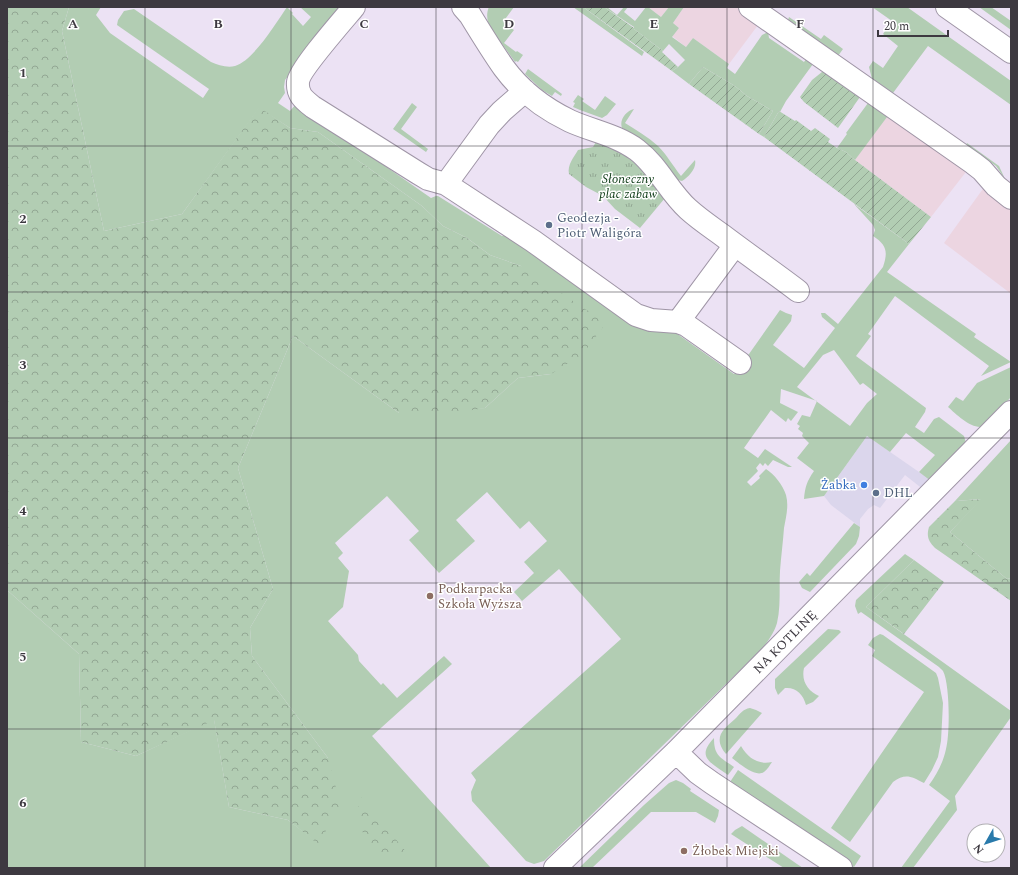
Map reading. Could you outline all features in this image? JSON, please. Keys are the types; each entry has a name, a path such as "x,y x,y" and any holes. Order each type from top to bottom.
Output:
{"street":[{"path":"354,7 321,47 299,77 298,84 299,94 301,97 313,107 418,173 428,179 446,184 533,241 636,315 651,320 678,322 690,327 740,363"},
{"path":"463,7 470,15 504,68 525,91 563,117 621,140 636,149 652,163 669,188 687,208 798,291"},
{"path":"750,7 973,162 996,186 1011,198"},
{"path":"947,7 1011,52"},
{"path":"446,184 489,125 525,91"},
{"path":"678,322 735,245"},
{"name":"NA KOTLINĘ","path":"555,868 676,752 1011,412"},
{"path":"676,752 698,773 712,783 841,868"}],"shaded area":[{"path":"648,7 669,7 661,17"},
{"path":"684,7 741,7 761,21 729,64 693,38 686,47 672,36 679,28 673,23"},
{"path":"887,110 969,168 931,217 855,160"},
{"path":"985,186 1011,205 1010,293 944,243"},
{"path":"867,436 934,481 924,490 905,475 880,508 874,505 868,509 860,519 860,527 831,505 824,496"}],"green space":[{"path":"7,7 69,7 62,31 104,231 182,214 259,107 290,128 318,132 422,206 443,226 467,238 490,255 521,266 606,323 583,354 551,374 518,378 485,408 434,416 399,413 293,336 238,468 273,589 250,628 252,656 328,758 341,806 318,844 288,820 229,807 214,720 136,756 81,742 79,654 7,590"},
{"path":"69,7 101,7 96,15 110,33 203,98 209,89 117,25 118,20 124,11 134,9 211,62 229,67 235,66 242,62 257,49 287,7 303,26 311,17 300,7 342,7 285,80 285,93 278,103 290,111 296,104 431,198 438,196 502,236 505,235 676,333 734,374 780,310 792,315 791,321 773,345 804,368 835,328 822,317 821,313 825,313 838,324 883,267 886,257 884,246 873,236 875,230 873,225 854,204 909,244 887,272 976,334 974,337 1011,362 981,376 989,366 895,296 868,334 871,336 856,356 926,408 915,427 924,433 934,419 939,417 964,436 966,443 931,481 919,472 935,455 906,433 890,452 867,436 824,496 804,499 807,484 814,471 797,458 809,443 802,436 803,433 798,429 800,426 797,424 802,415 810,417 817,402 850,426 867,403 877,394 863,383 860,385 834,350 823,355 797,387 815,400 781,389 780,403 798,412 791,421 788,418 786,422 771,410 744,448 758,458 765,449 792,467 788,467 773,460 768,466 765,463 763,466 760,463 756,468 758,471 747,482 751,486 760,478 759,476 766,469 775,477 785,491 787,499 787,512 780,571 779,610 777,623 769,640 762,649 544,861 534,864 526,861 472,801 471,792 476,780 471,773 621,639 559,569 522,601 514,592 534,573 524,562 547,541 529,521 520,529 487,492 456,520 475,541 439,573 409,540 419,531 387,496 335,543 343,553 338,558 349,571 343,607 328,621 358,655 359,661 381,685 383,683 397,698 444,656 452,664 372,736 491,868 7,868 7,590 79,654 81,742 136,756 214,719 229,807 288,820 318,843 328,758 252,656 250,628 273,589 238,468 293,336 399,413 485,408 518,378 551,374 521,266 490,255 467,238 443,226 422,206 318,132 290,128 259,108 182,214 104,231 62,31"},
{"path":"489,7 514,7 503,22 514,30 504,43 516,52 517,51 523,55 518,62 515,62 502,44 499,46 494,37 487,17"},
{"path":"573,7 583,7 644,52 642,56"},
{"path":"583,7 604,7 663,51 662,52 678,67 672,71"},
{"path":"604,7 607,7 617,15 624,7 628,7 624,12 635,21 646,7 661,17 669,7 684,7 673,23 679,28 672,37 686,47 693,38 729,64 727,68 735,74 762,35 768,32 769,38 804,62 809,55 813,64 786,101 780,112 779,111 764,137 759,134 773,111 703,67 689,84 672,71 685,60 669,44 663,51 634,29 634,27"},
{"path":"872,7 907,7 1011,81 1011,105 928,46 893,93 872,79 869,67 873,61 883,68 898,46 883,34 892,21"},
{"path":"979,7 991,7 1011,21 1011,30"},
{"path":"789,17 821,39 824,35 843,49 838,56 789,21"},
{"path":"703,67 773,111 759,134 689,84"},
{"path":"528,69 562,94 561,96 555,92 552,96 542,90 525,74"},
{"path":"831,70 860,97 838,128 804,102 800,97 812,80 822,72"},
{"path":"578,95 584,99 582,101 595,110 605,96 616,104 607,115 602,118 573,107 575,103 573,102"},
{"path":"875,101 887,110 887,117 855,160 846,152 837,148 868,103"},
{"path":"412,103 417,107 401,129 428,149 426,152 393,129"},
{"path":"634,109 625,123 658,146 681,176 695,160 694,169 685,179 682,181 678,180 652,148 622,128 622,119 628,112"},
{"path":"779,111 795,121 796,120 811,131 815,128 830,139 828,142 846,152 931,217 909,244 764,137"},
{"name":"Słoneczny plac zabaw","path":"597,140 633,157 665,198 640,228 615,209 603,196 586,187 569,174 570,164 578,150 593,147"},
{"path":"967,143 999,166 1005,179 996,166 966,145"},
{"path":"1011,367 1011,397 985,426 980,427 970,424 960,418 948,407 956,397 963,401 977,383"},
{"path":"1011,440 1011,578 1007,579 950,532 981,499 955,501"},
{"path":"982,499 950,532 1007,579 1011,578 1011,601 935,548 929,539 929,527 955,501"},
{"path":"854,523 860,527 856,544 810,592 802,588 799,582 807,573 810,576"},
{"path":"905,554 914,560 866,607 1011,711 1011,717 955,796 957,810 913,868 901,868 950,801 929,785 941,764 945,754 947,742 949,709 945,677 943,671 939,667 861,612 858,614 855,606 856,600"},
{"path":"914,560 944,582 904,634 866,607"},
{"path":"828,629 839,630 841,632 804,668 803,673 806,685 819,696 813,702 806,705 801,695 796,690 785,688 778,695 775,688 775,679"},
{"path":"880,634 936,673 943,703 941,741 938,757 924,783 908,776 901,777 893,782 850,842 831,828 924,692 872,656 875,650 868,645 873,638"},
{"path":"750,708 762,713 726,754 720,743 723,731 745,709"},
{"path":"714,738 715,749 719,756 734,767 728,775 708,760 706,755 708,745"},
{"path":"741,746 754,760 767,763 772,762 764,772 752,772 732,758"},
{"path":"738,770 861,856 854,867 730,782"},
{"path":"676,780 683,783 691,789 690,791 719,810 715,823 696,812 651,812 592,868 579,868 644,805 669,783"},
{"path":"361,797 407,853 382,853 372,847 360,828 357,810"},
{"path":"742,826 803,868 784,868 731,834"}],"place":[{"name":"Geodezja - Piotr Waligóra","path":"549,225"},
{"name":"Żabka","path":"864,485"},
{"name":"DHL","path":"876,493"},
{"name":"Podkarpacka Szkoła Wyższa","path":"430,596"},
{"name":"Żłobek Miejski","path":"684,851"}]}
